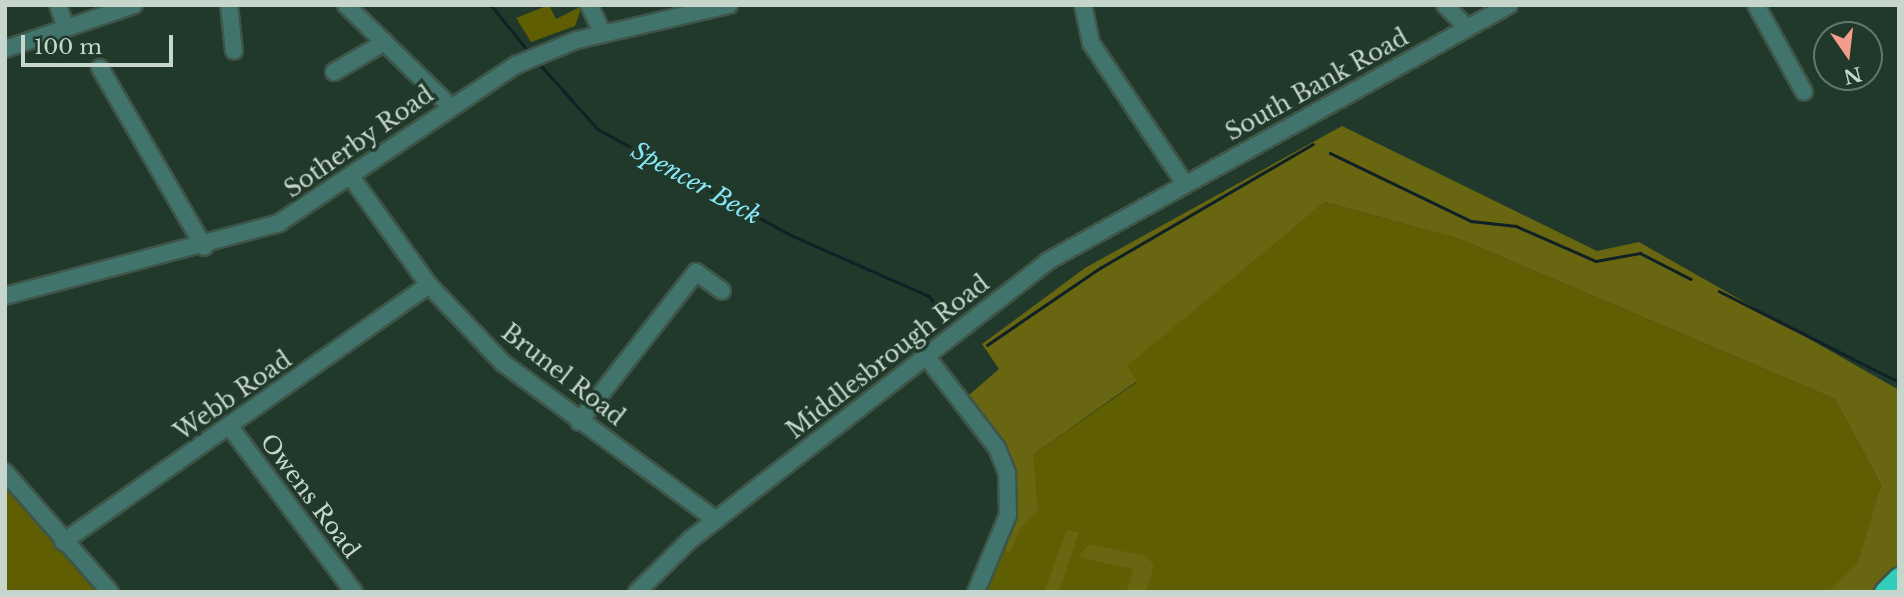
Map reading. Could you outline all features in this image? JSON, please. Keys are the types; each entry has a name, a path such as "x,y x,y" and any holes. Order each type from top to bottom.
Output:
{"highway":[{"path":"1885,592 1899,578"}],"street":[{"path":"58,5 66,28"},
{"path":"5,49 134,5"},
{"path":"229,5 234,51"},
{"path":"346,5 450,106"},
{"path":"589,5 603,34"},
{"name":"Sotherby Road","path":"5,296 204,247 279,223 351,177 450,106 525,61 544,52 603,34 729,5"},
{"path":"1083,5 1091,44 1185,184"},
{"path":"1445,5 1466,28"},
{"name":"South Bank Road","path":"1185,184 1509,5"},
{"path":"1756,5 1804,92"},
{"path":"334,72 384,42"},
{"path":"100,68 204,247"},
{"name":"Brunel Road","path":"351,177 429,285 503,363 579,422 716,520"},
{"name":"Middlesbrough Road","path":"639,591 716,520 1048,261 1185,184"},
{"path":"579,422 696,272 722,291"},
{"name":"Webb Road","path":"62,542 429,285"},
{"path":"926,356 997,448 1007,473 1008,515 975,592"},
{"name":"Owens Road","path":"230,426 354,592"},
{"path":"5,472 62,542 110,592"}],"shaded area":[{"path":"549,5 556,19 582,6 575,26 531,42 516,18"},
{"path":"1342,126 1597,251 1639,242 1899,390 1899,567 1873,592 1827,592 1857,564 1881,485 1835,399 1462,240 1325,202 1127,366 1137,381 1033,455 1038,511 1021,527 1010,553 1002,547 1012,526 1011,457 969,395 999,369 982,344 1085,268"},
{"path":"1325,202 1462,240 1835,399 1881,485 1857,565 1827,592 978,592 1033,455 1137,382 1126,366"},
{"path":"5,487 97,592 5,592"},
{"path":"1067,530 1079,532 1059,592 1044,592"},
{"path":"1089,544 1146,556 1154,565 1146,592 1127,592 1133,569 1078,557"}],"waterway":[{"name":"Spencer Beck","path":"491,5 529,52"},
{"name":"Spencer Beck","path":"538,62 598,129 793,236 929,296 939,310"},
{"name":"Spencer Beck","path":"987,345 1100,268 1313,144"},
{"path":"1330,153 1471,221 1516,226 1596,261 1640,253 1691,279"},
{"path":"1719,291 1899,382"}]}
